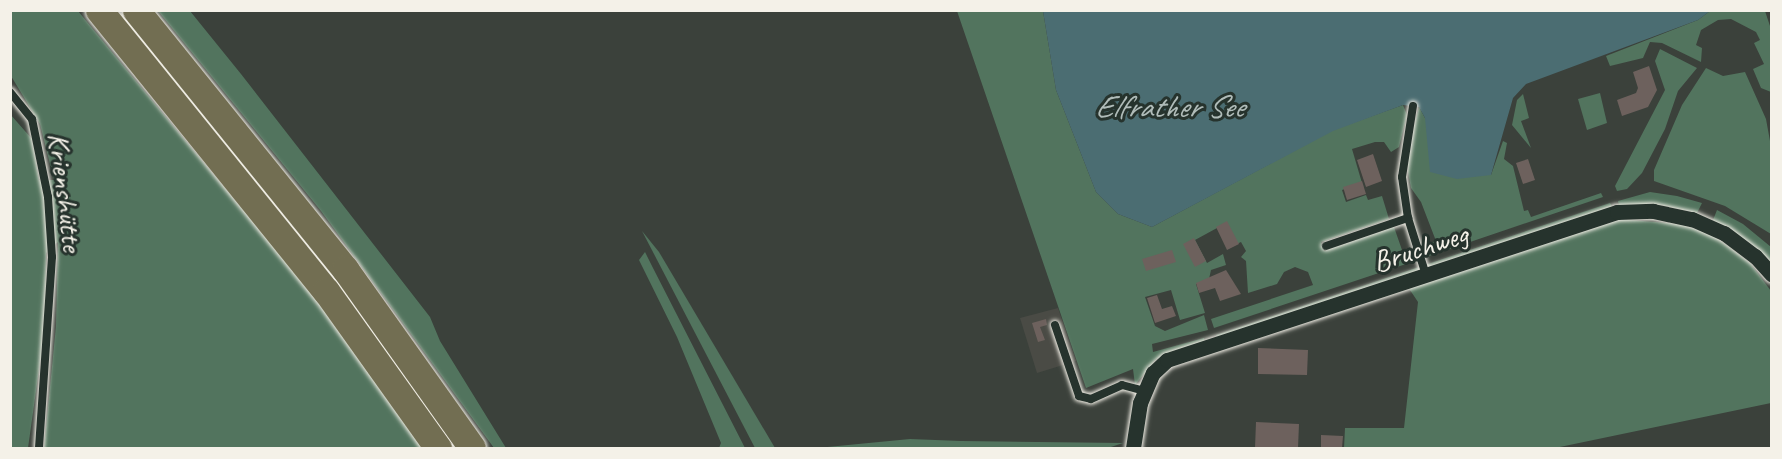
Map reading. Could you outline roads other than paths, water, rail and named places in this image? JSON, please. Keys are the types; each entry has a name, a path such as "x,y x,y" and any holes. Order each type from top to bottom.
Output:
{"highway":[{"path":"99,10 326,291 438,448"},
{"path":"136,10 345,269 472,448"}],"street":[{"name":"Bruchweg","path":"1132,448 1145,391 1152,373 1167,360 1612,213 1653,211 1692,219 1724,233 1755,256 1772,275"}],"lane":[{"name":"Krienshütte","path":"10,92 32,119 50,227 50,318 39,448"},
{"path":"1413,106 1402,177 1408,218 1426,275"},
{"path":"1326,246 1408,218"},
{"path":"1055,325 1079,396 1091,399 1122,385 1145,391"}],"water":[{"name":"Elfrather See","path":"1043,11 1710,11 1698,20 1526,84 1513,98 1491,175 1457,179 1430,172 1425,118 1419,107 1403,105 1333,131 1152,227 1118,214 1096,192 1056,90"}]}
